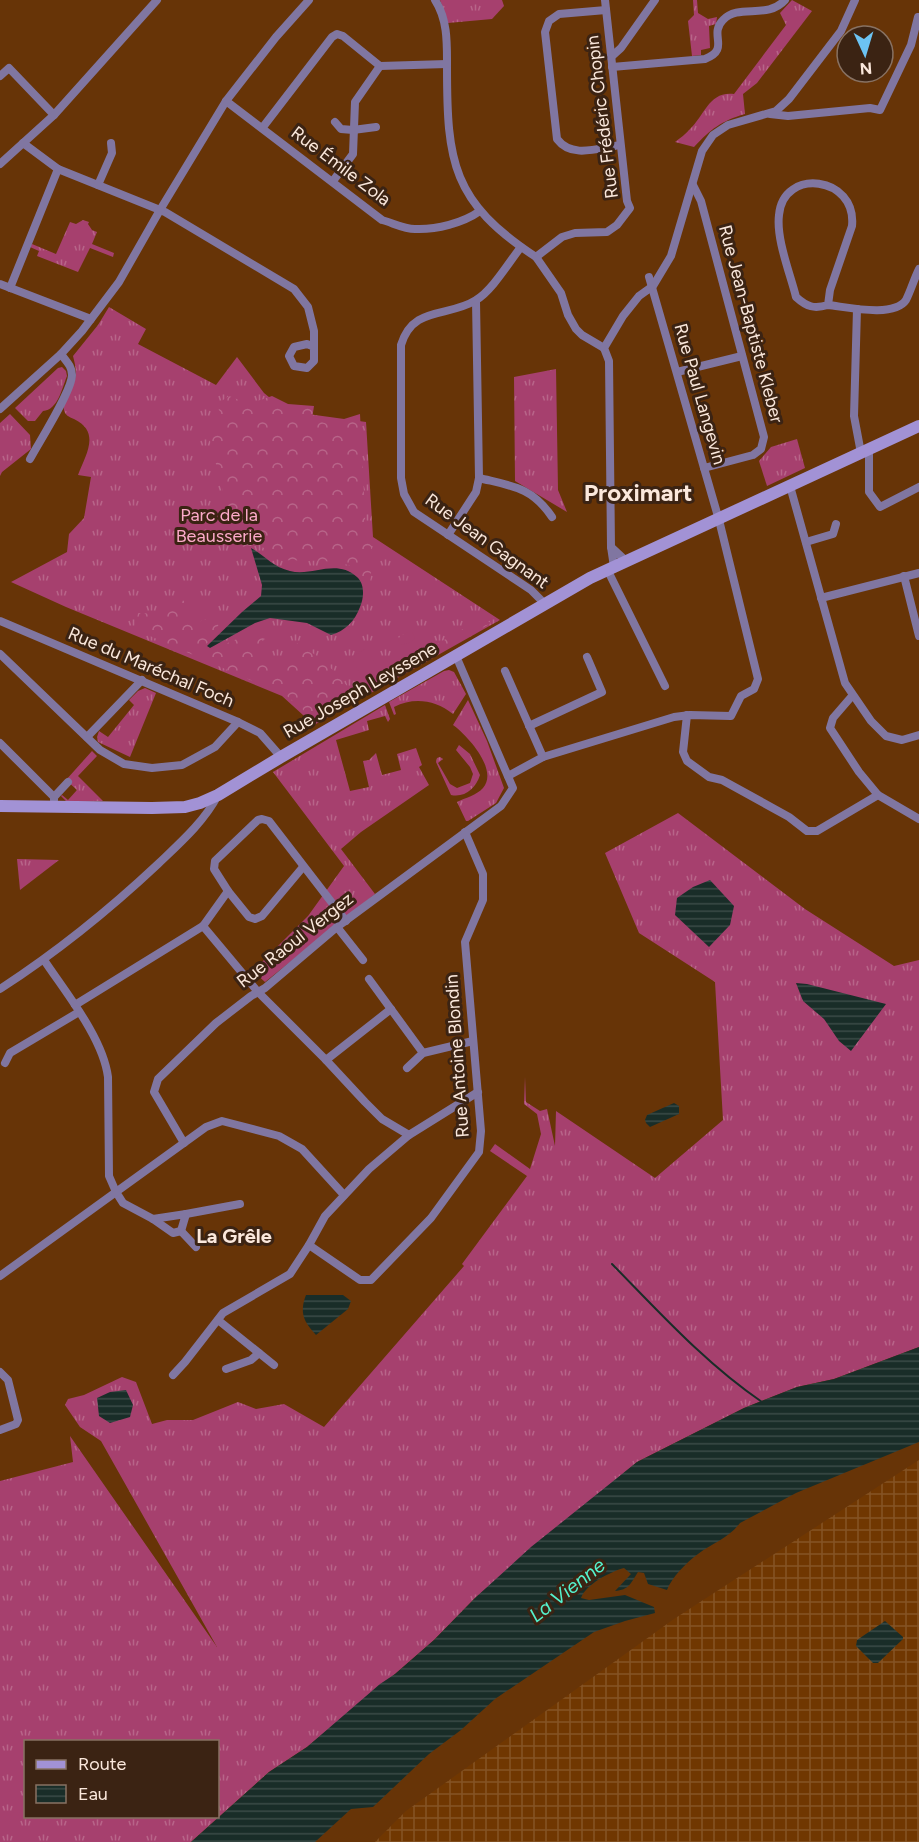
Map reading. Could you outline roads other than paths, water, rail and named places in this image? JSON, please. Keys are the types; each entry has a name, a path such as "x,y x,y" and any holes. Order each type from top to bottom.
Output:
{"street":[{"path":"0,164 54,115 157,0"},
{"path":"0,409 61,354 91,320 119,282 226,101 276,37 309,0"},
{"path":"435,0 441,10 447,41 447,122 451,153 462,186 496,228 536,257 561,293 568,315 576,329 604,348 609,361 611,568 665,686"},
{"name":"Rue Frédéric Chopin","path":"536,257 562,237 575,233 607,232 617,225 630,208 627,201 620,145 605,0"},
{"path":"611,57 621,48 655,0"},
{"path":"612,67 705,59 714,55 719,48 717,30 722,20 733,13 768,11 785,0"},
{"path":"604,348 623,316 671,256 702,151 713,135 728,125 770,114 789,99 841,31 855,0"},
{"path":"606,10 559,14 549,21 545,32 557,139 564,148 573,151 620,145"},
{"path":"770,114 788,116 870,108 880,110 911,45 918,17"},
{"path":"263,127 332,37 337,34 343,36 380,66 447,64"},
{"path":"333,181 353,154 355,102 380,66"},
{"path":"0,76 9,68 54,115"},
{"name":"Rue Émile Zola","path":"226,101 382,220 413,229 446,225 469,218 480,211"},
{"path":"335,122 341,129 376,128"},
{"path":"23,143 58,169 160,210 294,289 308,307 314,331 312,346"},
{"path":"98,185 112,153 111,143"},
{"path":"10,288 58,169"},
{"path":"828,305 830,290 852,226 853,216 842,194 832,187 816,182 805,184 791,190 783,200 779,211 778,226 796,297 805,305 816,308 828,305 891,310 905,301 918,272"},
{"name":"Rue Jean-Baptiste Kleber","path":"693,185 701,201 764,438 761,449 753,455 704,468"},
{"name":"Rue Jean Gagnant","path":"521,247 486,292 476,301 416,321 405,333 401,345 401,478 404,494 414,512 531,590 545,604"},
{"name":"Rue Paul Langevin","path":"651,281 718,520 758,679 754,689 741,696 731,716 687,715"},
{"path":"0,284 91,320"},
{"path":"448,535 476,492 479,478 476,301"},
{"path":"857,309 854,416 865,451 868,492 880,507 919,487"},
{"path":"30,459 55,416 71,380 70,365 61,354"},
{"path":"677,372 742,356"},
{"name":"Rue Joseph Leyssene","path":"0,806 54,802 152,808 185,807 200,803 218,795 545,604 611,568 919,426"},
{"path":"479,478 520,488 543,503 552,517"},
{"path":"790,486 845,683 871,721 886,736 902,740 919,735"},
{"path":"806,542 833,534 836,524"},
{"path":"611,547 626,561"},
{"path":"821,598 919,573"},
{"path":"904,576 919,636"},
{"name":"Rue du Maréchal Foch","path":"0,621 238,722 260,733 281,757"},
{"path":"0,654 100,750 124,764 153,768 182,765 215,747 238,722"},
{"path":"456,656 508,776 543,757 687,715 683,752 687,760 709,777 722,780 789,817 807,831 817,831 878,795"},
{"path":"529,726 602,692 587,657"},
{"path":"505,671 543,757"},
{"path":"87,737 142,680"},
{"path":"852,696 833,718 831,728 859,772 878,795 919,819"},
{"path":"1,745 54,802 68,782"},
{"name":"Rue Raoul Vergez","path":"184,1143 154,1092 158,1079 216,1023 251,996 266,988 337,927 501,806 513,788 508,776"},
{"path":"0,988 44,960 125,896 211,810 218,795"},
{"path":"200,803 201,820"},
{"path":"303,867 262,915 255,919 249,917 213,869 215,861 258,820 269,821 346,921"},
{"name":"Rue Antoine Blondin","path":"309,1245 360,1280 371,1280 431,1218 479,1152 481,1131 465,942 483,900 483,874 465,832"},
{"path":"5,1063 10,1053 203,926 228,891"},
{"path":"203,926 258,992 382,1119 409,1135"},
{"path":"337,927 363,960"},
{"path":"44,960 77,1008 106,1062 109,1176 116,1192 123,1203 173,1233 181,1232"},
{"path":"369,979 423,1053"},
{"path":"326,1060 391,1009"},
{"path":"407,1068 423,1053 473,1041"},
{"path":"173,1374 223,1313 290,1274 325,1216 369,1169 409,1135 478,1092"},
{"path":"0,1276 206,1126 222,1121 279,1136 302,1149 344,1195"},
{"path":"153,1219 240,1204"},
{"path":"181,1232 186,1214"},
{"path":"181,1232 196,1247"},
{"path":"218,1320 274,1365"},
{"path":"226,1369 251,1360 259,1353"},
{"path":"0,1372 8,1380 18,1420 16,1424 0,1430"}],"water":[{"path":"251,548 274,564 290,571 307,572 332,568 341,569 357,577 363,591 360,607 355,617 345,628 331,635 307,623 270,618 255,623 210,648 207,646 261,596 262,585"},
{"path":"710,880 734,906 730,925 709,947 675,915 677,898 693,887"},
{"path":"796,983 886,1004 851,1051 839,1041 824,1019 803,1001"},
{"path":"674,1103 679,1106 679,1114 650,1127 646,1123 647,1115"},
{"path":"306,1295 343,1295 351,1301 348,1309 316,1335 304,1317 303,1307"},
{"name":"La Vienne","path":"919,1347 919,1442 796,1493 740,1523 730,1533 689,1562 676,1575 667,1590 648,1584 644,1573 638,1572 627,1587 615,1591 631,1574 624,1568 599,1579 581,1598 589,1600 625,1595 654,1607 655,1613 594,1632 495,1699 461,1730 429,1754 373,1807 351,1809 315,1842 191,1842 269,1772 307,1747 380,1684 395,1674 531,1547 637,1462 744,1408 797,1387 834,1379"},
{"path":"126,1390 133,1405 130,1417 110,1423 99,1416 97,1398 110,1392"},
{"path":"885,1621 903,1639 878,1663 873,1663 856,1646 857,1640"}],"waterway":[{"path":"612,1264 702,1354 762,1402"}],"district":[{"name":"Proximart","path":"638,492"},
{"name":"La Grêle","path":"234,1236"}],"park label":[{"name":"Parc de la Beausserie","path":"219,525"}]}
